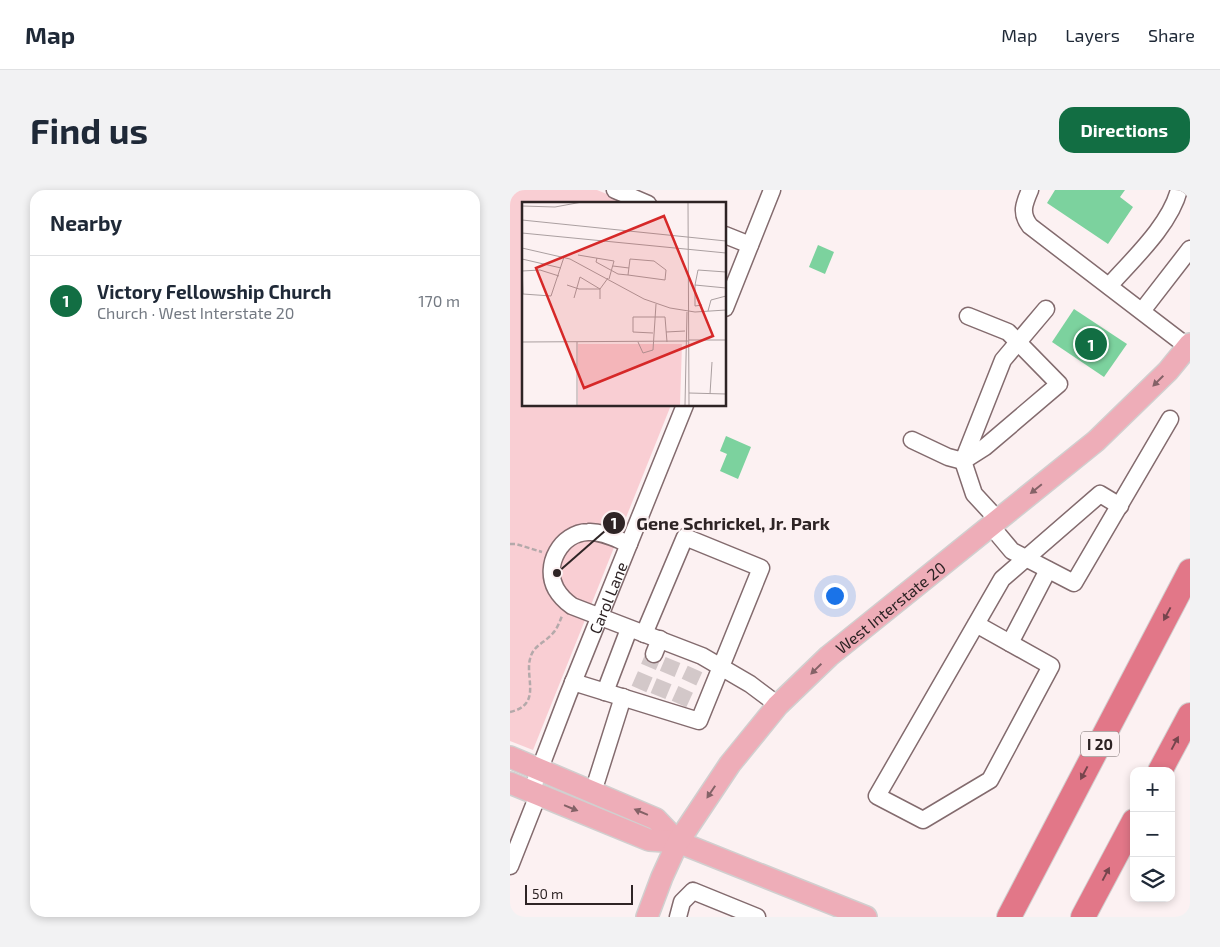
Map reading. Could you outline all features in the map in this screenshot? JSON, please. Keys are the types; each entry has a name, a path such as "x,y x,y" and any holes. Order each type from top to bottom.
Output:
{"highway":[{"name":"I 20","path":"1009,917 1190,571"},
{"path":"1162,767 1190,715"},
{"path":"1083,917 1130,829"}],"main road":[{"name":"West Interstate 20","path":"647,917 678,842 730,764 778,705 829,656 1126,414 1168,372 1189,345"},
{"path":"510,757 656,819 678,842"},
{"path":"510,783 649,840 678,842 866,917"}],"street":[{"path":"615,190 643,202"},
{"path":"726,305 772,190"},
{"path":"1030,190 1023,208 1025,219 1030,226 1189,345"},
{"path":"1109,286 1139,253 1175,207 1179,190"},
{"path":"726,235 750,245"},
{"path":"1142,311 1190,249"},
{"path":"1046,309 1003,360 963,460 974,494 1012,551 1074,583 1170,419"},
{"path":"912,440 948,457 963,460 985,447 1059,384 1017,344 1008,332 968,316"},
{"name":"Carol Lane","path":"510,866 535,793 540,769 573,682 686,406"},
{"path":"976,624 1050,666 990,780 924,820 877,796 976,624 1002,579 1100,494 1120,506"},
{"path":"629,544 600,533 587,532 575,535 565,542 555,556 552,576 555,588 568,603 636,631 657,647 698,662 722,667 750,684 778,705"},
{"path":"573,682 605,692 655,701 677,708 699,721 761,568 685,537 605,692"},
{"path":"1010,643 1048,570"},
{"path":"592,792 632,696"},
{"path":"678,917 682,902 693,891 757,917"}],"path":[{"path":"510,544 516,544 555,556"},
{"path":"510,712 520,708 530,695 532,686 529,661 533,650 553,634 568,603"}],"shaded area":[{"path":"510,190 597,190 626,202 522,202 522,406 671,406 533,750 510,741"}],"building":[{"path":"1055,190 1125,190 1120,197 1133,207 1108,244 1047,203"},
{"path":"818,245 834,252 825,274 809,267"},
{"path":"1074,309 1127,344 1104,377 1052,342"},
{"path":"726,436 751,447 738,479 720,471 727,454 720,451"}],"tunnel":[{"path":"639,689 654,654"},
{"path":"658,696 673,660"},
{"path":"679,704 695,669"}],"place":[{"name":"Victory Fellowship Church","path":"1091,344"},
{"name":"Gene Schrickel, Jr. Park","path":"557,573"}]}
